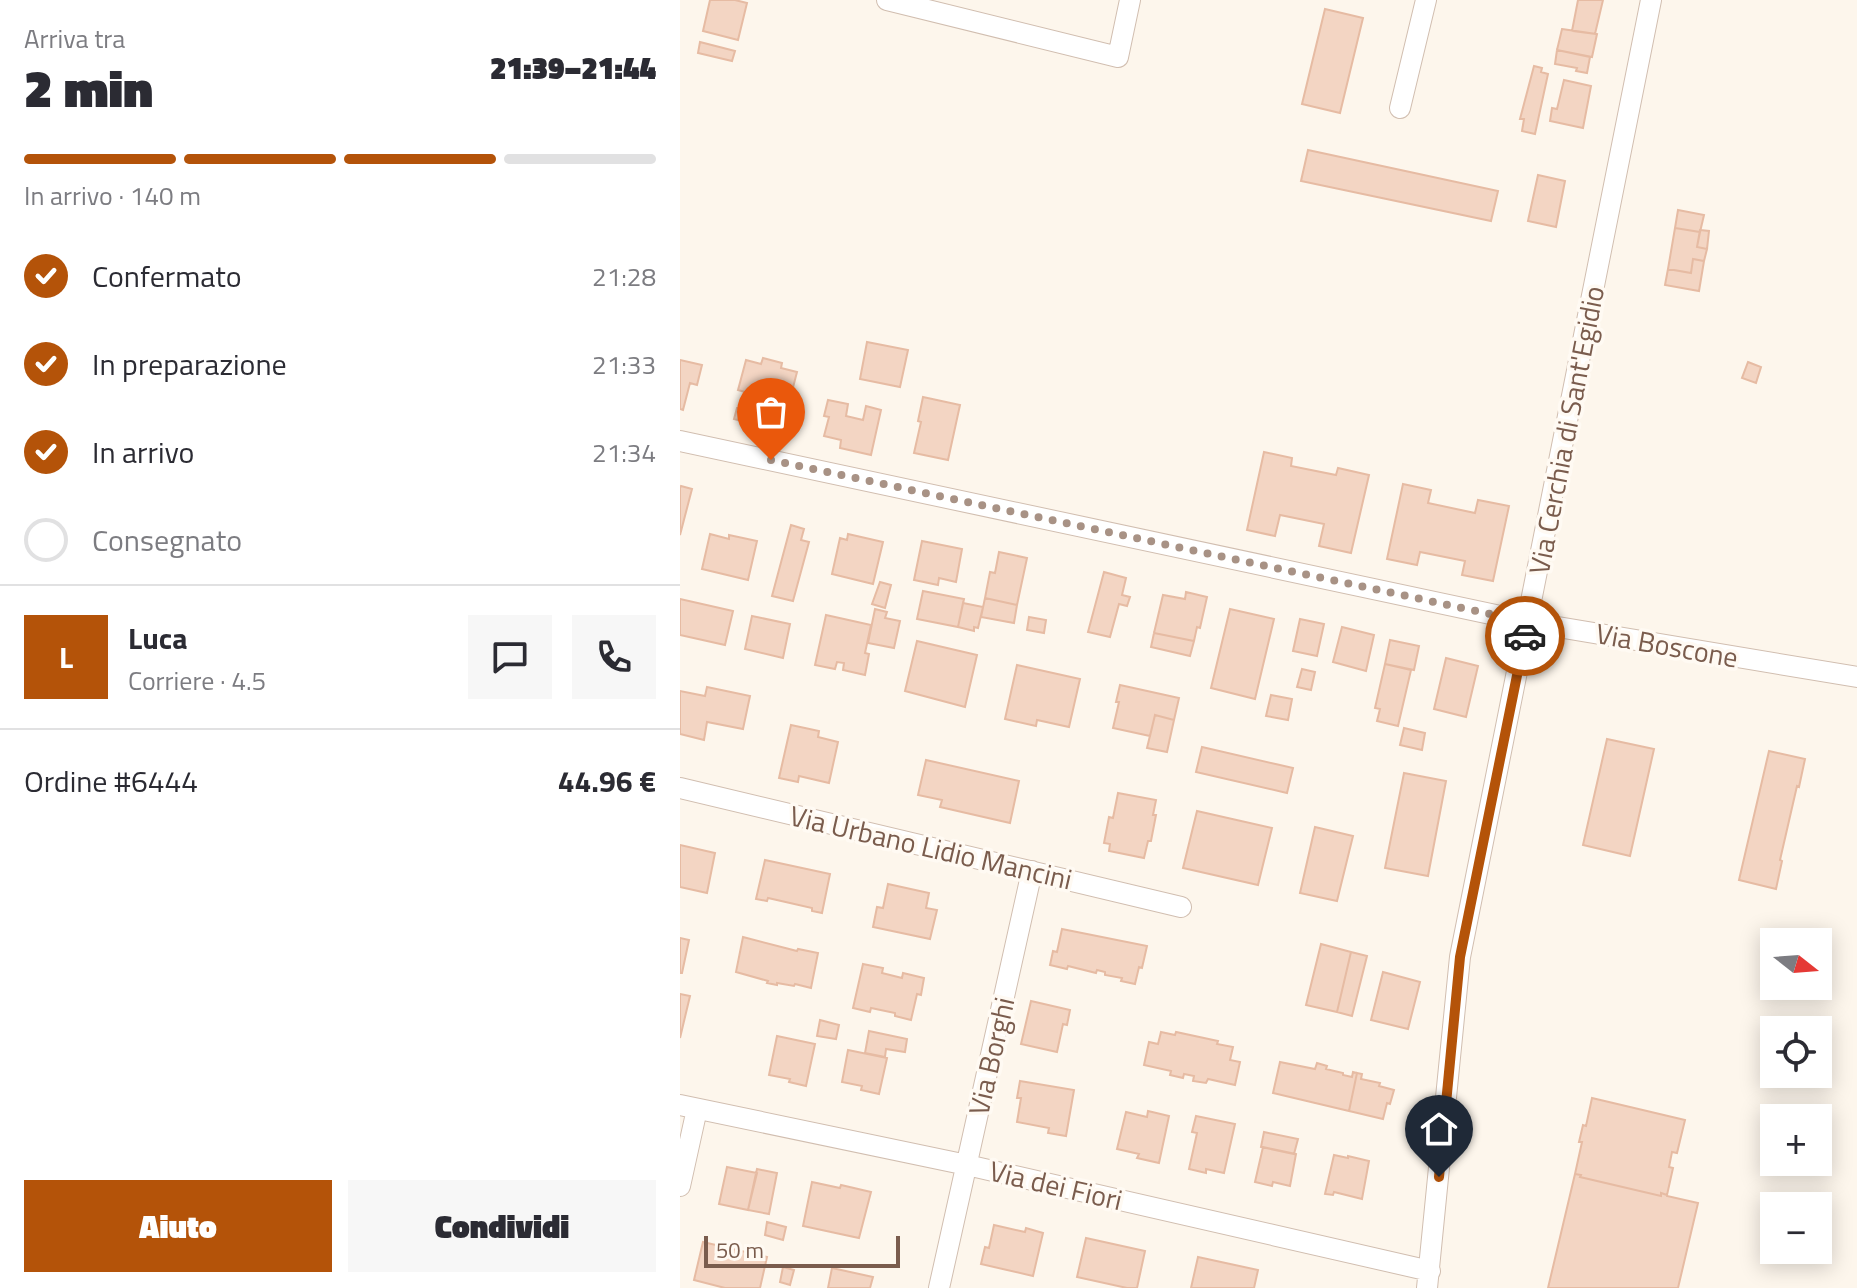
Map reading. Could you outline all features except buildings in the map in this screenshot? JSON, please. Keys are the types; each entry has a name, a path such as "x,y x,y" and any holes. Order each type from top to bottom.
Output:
{"street":[{"path":"887,0 1118,57 1130,0"},
{"path":"1400,108 1426,0"},
{"name":"Via Cerchia di Sant'Egidio","path":"1429,1280 1460,957 1651,0"},
{"name":"Via Boscone","path":"680,441 1528,622 1857,677"},
{"name":"Via Urbano Lidio Mancini","path":"680,788 1181,907"},
{"name":"Via Borghi","path":"939,1288 1032,871"},
{"path":"680,1186 689,1107"},
{"name":"Via dei Fiori","path":"689,1107 967,1165 1429,1280"}],"way so far":[{"path":"771,460 1528,622 1525,636"}],"route":[{"path":"1439,1177 1460,957 1525,636"}]}
